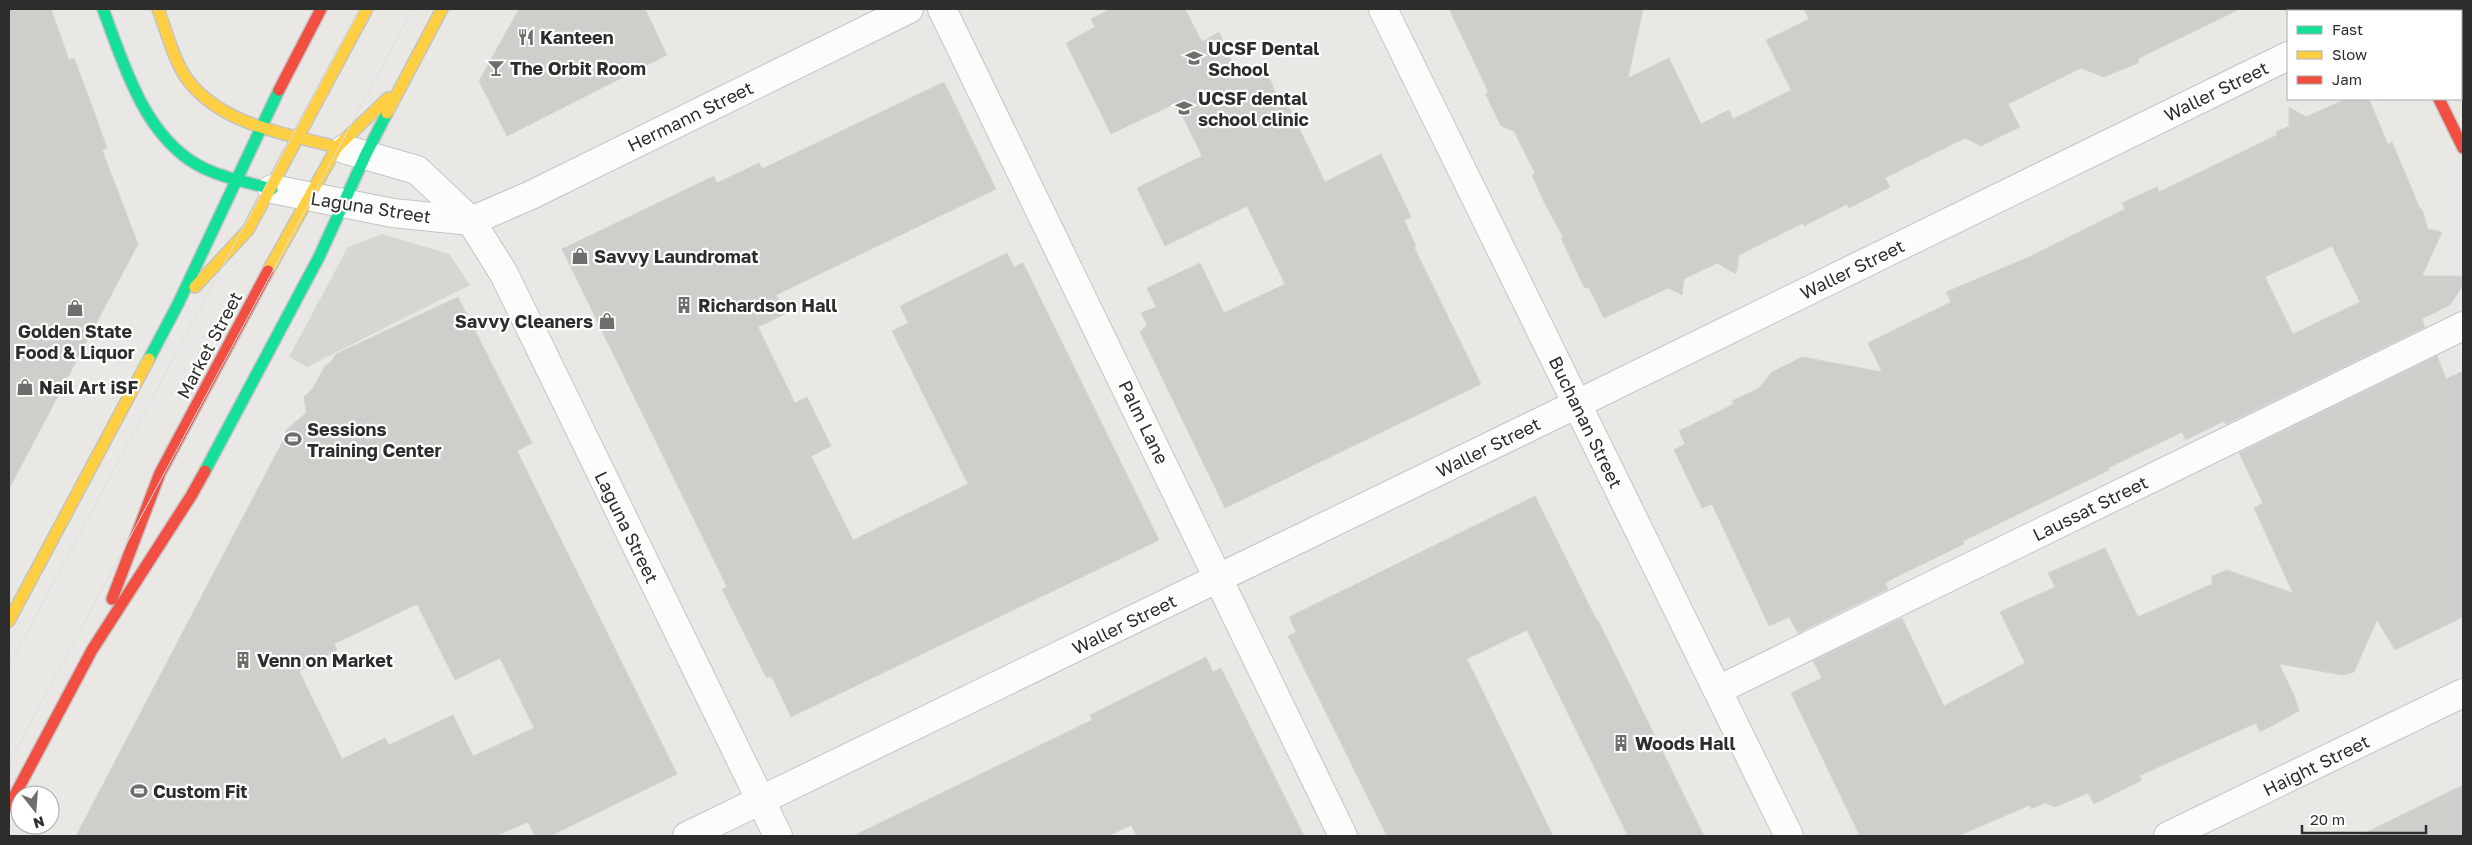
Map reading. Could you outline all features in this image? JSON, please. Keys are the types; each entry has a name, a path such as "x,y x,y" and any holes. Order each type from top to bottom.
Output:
{"main road":[{"path":"103,9 118,47 159,133 179,153 196,164 237,180 272,189"},
{"path":"158,9 187,78 202,96 223,111 262,127 337,147"},
{"name":"Market Street","path":"9,621 178,304 262,127 321,9"},
{"name":"Market Street","path":"178,304 248,230 272,189 367,9"},
{"name":"Market Street","path":"9,806 92,650 191,496 319,257 366,154 442,9"},
{"name":"Market Street","path":"92,650 160,473 309,196 337,147 402,85"},
{"path":"2439,100 2463,148"}],"street":[{"name":"Hermann Street","path":"471,221 528,196 909,9"},
{"name":"Palm Lane","path":"942,9 1343,836"},
{"name":"Buchanan Street","path":"1383,9 1789,836"},
{"name":"Waller Street","path":"687,836 2287,56"},
{"name":"Laguna Street","path":"337,147 417,170 471,221 504,274 778,836"},
{"name":"Laguna Street","path":"272,189 393,213 471,221"},
{"name":"Laussat Street","path":"1718,690 2463,326"},
{"name":"Haight Street","path":"2168,836 2463,693"}],"shaded area":[{"path":"382,234 449,254 470,285 307,367 289,357 348,247"}],"building":[{"path":"9,9 51,9 69,60 74,58 92,106 107,148 102,150 138,244 9,489"},
{"path":"519,9 645,9 667,55 507,136 479,81"},
{"path":"1111,9 1185,9 1202,42 1219,32 1233,65 1270,79 1281,106 1287,103 1325,182 1381,154 1411,217 1404,220 1416,246 1414,247 1481,384 1225,508 1140,332 1147,325 1141,313 1156,307 1147,288 1200,263 1224,313 1285,284 1247,206 1165,246 1137,188 1202,156 1176,103 1111,134 1066,43 1095,27 1091,19"},
{"path":"1449,9 1643,9 1628,78 1669,58 1701,124 1729,110 1733,119 1791,90 1766,40 1809,19 1804,9 2240,9 2139,58 2138,63 2104,77 2081,68 2008,104 2020,127 1981,146 1965,138 1885,178 1890,187 1849,208 1847,204 1804,226 1803,223 1739,255 1736,274 1717,263 1684,279 1682,295 1668,288 1604,318 1589,288 1584,287 1561,238 1563,237 1532,175 1535,173 1514,131 1501,126 1486,95 1488,91"},
{"path":"944,82 996,189 776,295 785,314 758,327 795,403 807,397 831,446 811,456 853,540 968,484 892,331 908,323 900,306 1007,253 1014,267 1023,263 1159,540 791,717 772,677 766,677 722,589 727,587 562,249 714,176 717,183 759,163 762,169"},
{"path":"2344,100 2369,100 2388,145 2392,142 2420,209 2422,209 2428,229 2442,232 2422,276 2463,276 2463,285 2450,305 2422,319 2425,327 2226,424 2224,421 2186,440 2182,432 2108,468 2109,470 1963,541 1964,544 1885,583 1888,589 1798,633 1789,617 1769,626 1712,504 1702,508 1674,450 1685,444 1679,431 1734,404 1732,401 1759,388 1772,372 1802,357 1882,372 1868,343 1951,302 1946,292 2029,257 2125,209 2122,203 2157,187 2159,192 2277,135 2276,132 2289,126 2289,107 2306,117","holes":["2332,246 2360,302 2293,334 2265,277"]},
{"path":"458,297 532,443 517,451 677,774 550,836 535,836 528,822 496,836 76,836 286,435 286,430 306,413 304,397 313,388 325,366 331,362 336,354","holes":["417,604 455,680 500,658 534,728 473,756 453,715 389,745 385,738 342,759 299,671 337,650 334,644"]},
{"path":"2437,356 2446,379 2463,371 2463,617 2395,650 2377,620 2354,672 2343,675 2279,664 2294,695 2299,711 2260,732 2256,723 2139,776 2142,780 2094,804 2088,793 2055,807 2045,803 2031,809 2030,805 1958,836 1860,836 1791,693 1822,678 1813,661 1902,618 1944,706 2025,663 2000,612 2055,587 2048,573 2105,548 2138,617 2212,584 2212,576 2227,570 2293,593 2254,508 2263,503 2239,453"},
{"path":"1535,496 1704,836 1628,836 1527,630 1467,659 1553,836 1387,836 1288,636 1296,632 1289,617"},
{"path":"1206,657 1213,672 1221,668 1304,836 1137,836 1131,825 1108,836 853,836 1092,720 1090,715"},
{"path":"2463,785 2463,836 2359,836"}],"tram line":[{"path":"9,666 360,9"},
{"path":"9,763 413,9"}],"traffic: fast":[{"path":"103,9 137,95 162,134 178,151 205,169 233,179 272,189"},
{"path":"149,359 178,304 279,90"},
{"path":"205,471 319,257 387,113"}],"traffic: slow":[{"path":"158,9 178,63 187,79 201,95 236,117 256,125 276,132 337,147"},
{"path":"195,287 248,230 367,9"},
{"path":"387,113 442,9"},
{"path":"268,271 337,147 388,98"},
{"path":"9,621 149,359"}],"traffic: jam":[{"path":"279,90 321,9"},
{"path":"2439,100 2463,148"},
{"path":"112,599 160,473 268,271"},
{"path":"9,806 92,650 191,496 205,471"}],"place":[{"name":"Kanteen","path":"526,37"},
{"name":"UCSF Dental School","path":"1194,58"},
{"name":"The Orbit Room","path":"496,68"},
{"name":"UCSF dental school clinic","path":"1184,108"},
{"name":"Savvy Laundromat","path":"580,256"},
{"name":"Richardson Hall","path":"684,305"},
{"name":"Golden State Food & Liquor","path":"75,308"},
{"name":"Savvy Cleaners","path":"607,321"},
{"name":"Nail Art iSF","path":"25,387"},
{"name":"Sessions Training Center","path":"293,439"},
{"name":"Venn on Market","path":"243,660"},
{"name":"Woods Hall","path":"1621,743"},
{"name":"Custom Fit","path":"139,791"}]}
